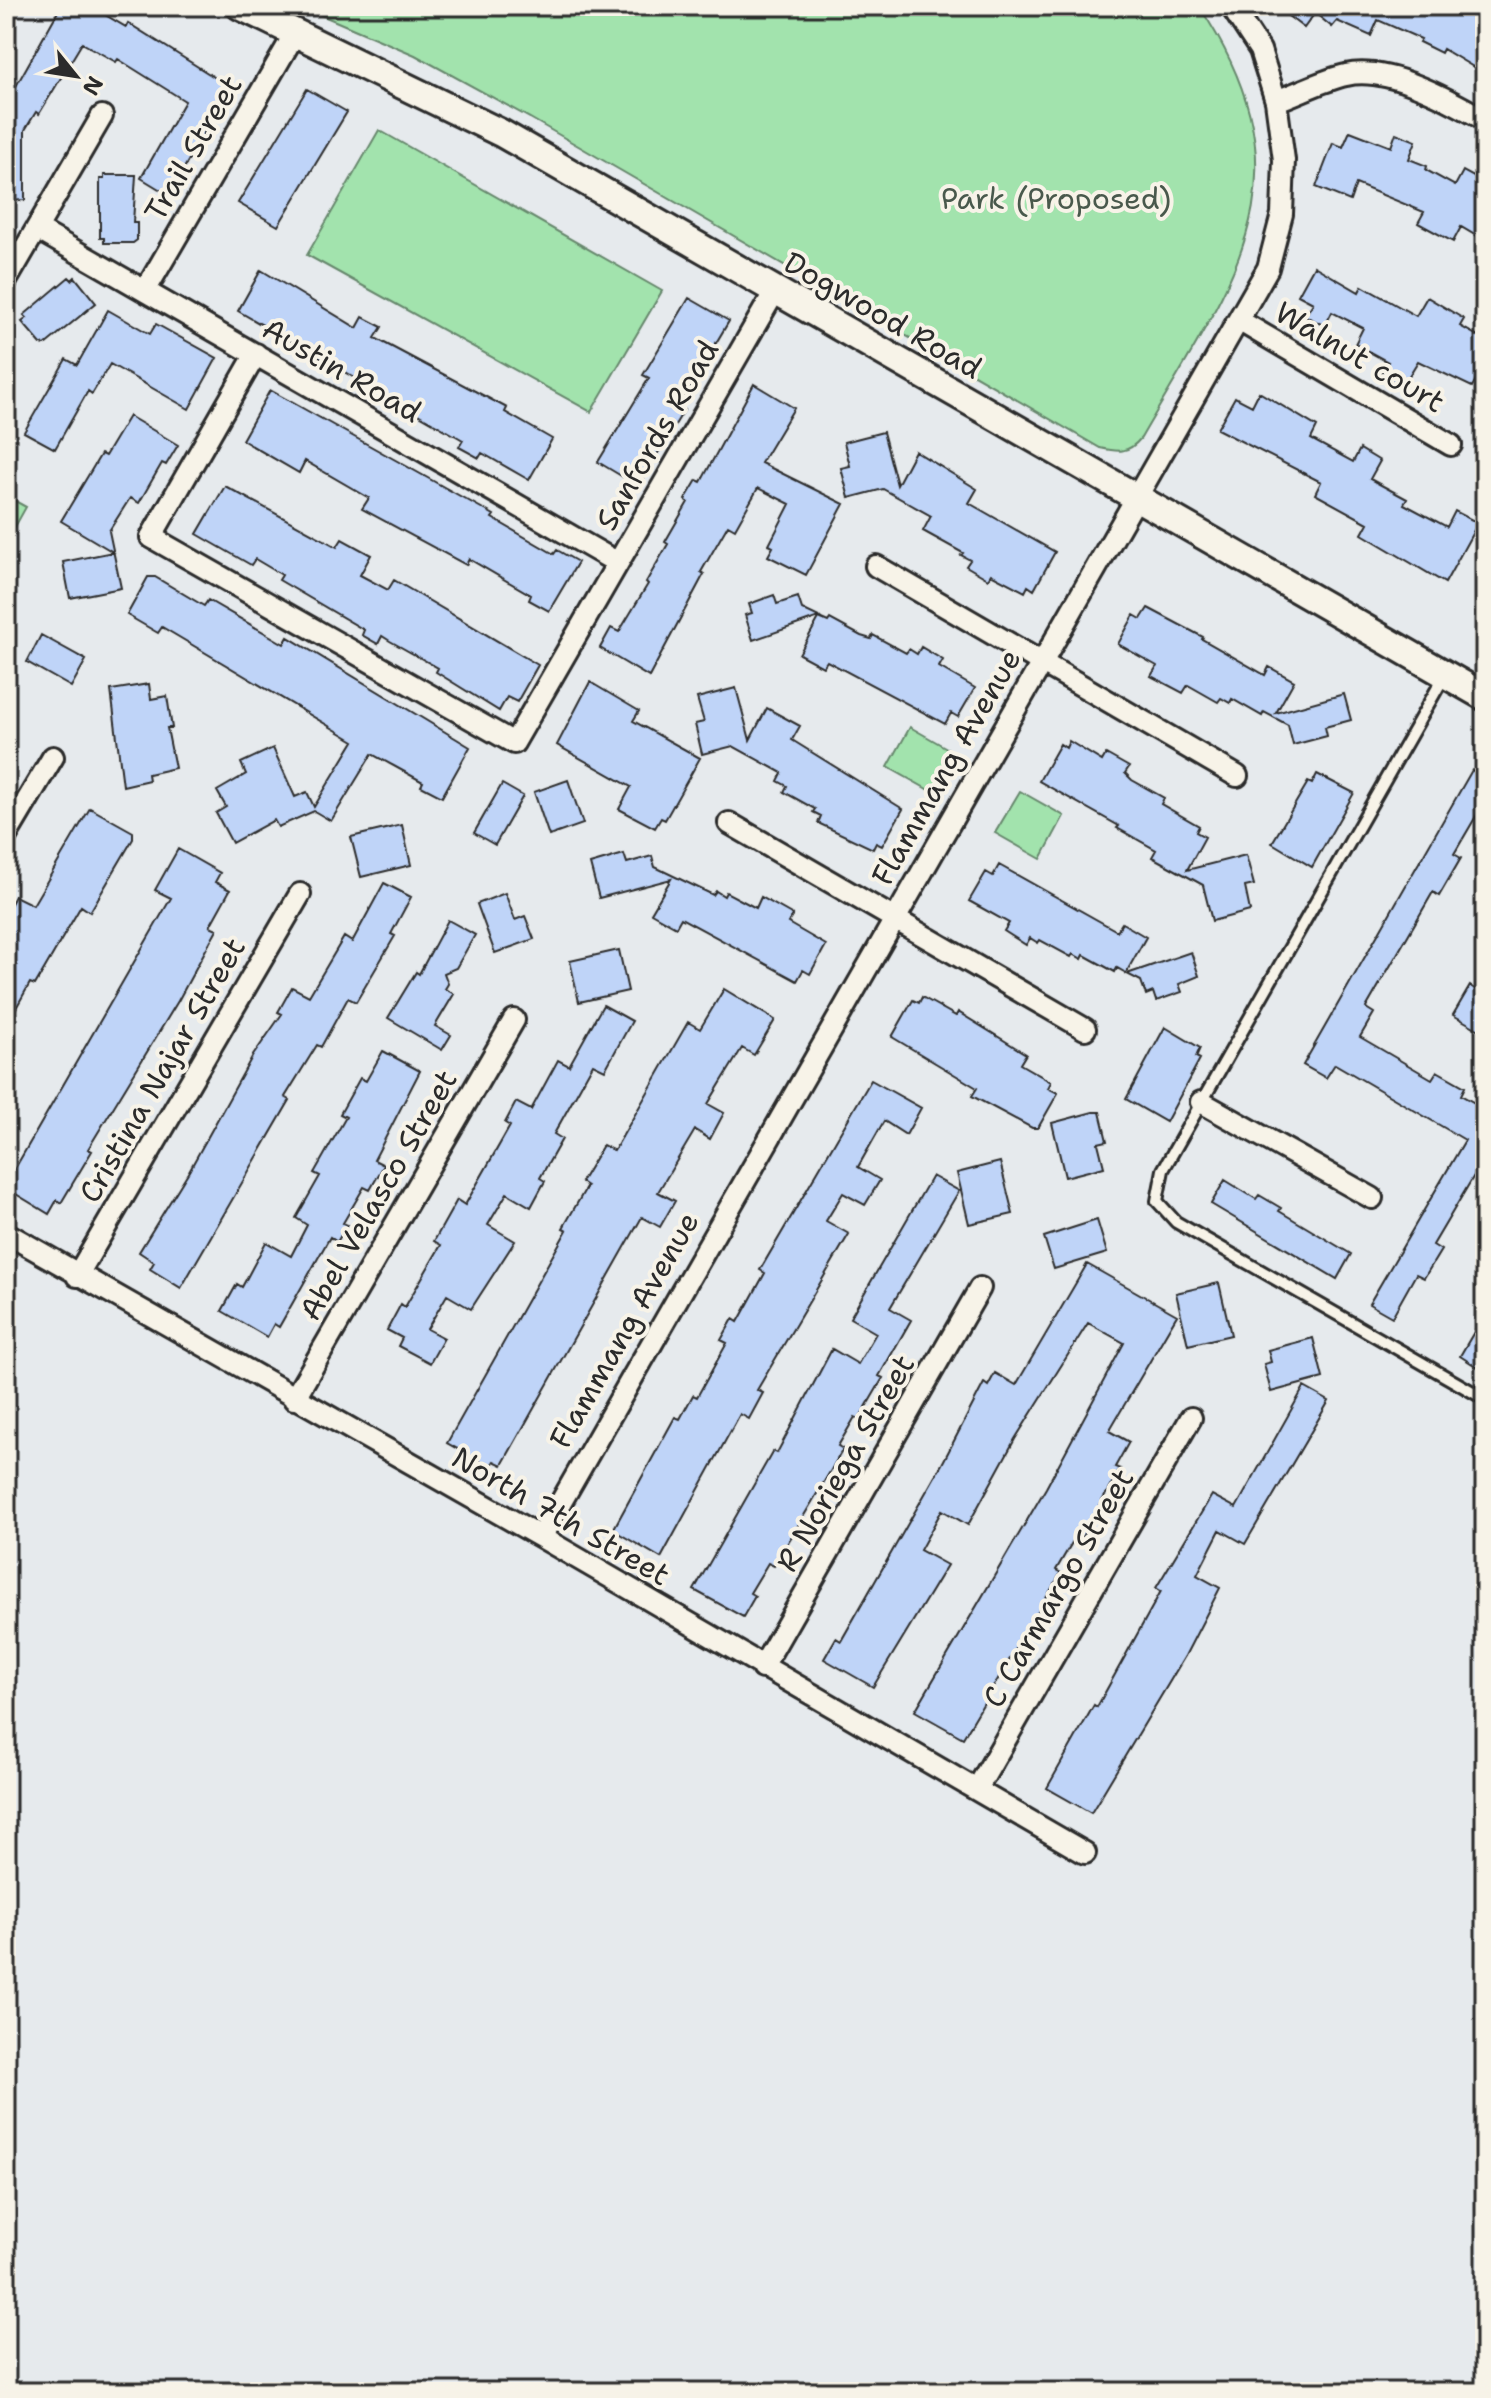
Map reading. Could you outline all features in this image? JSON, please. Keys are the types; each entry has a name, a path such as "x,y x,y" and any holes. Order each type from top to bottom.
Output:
{"street":[{"name":"Dogwood Road","path":"240,6 294,35 501,133 1485,697"},
{"name":"Flammang Avenue","path":"541,1537 1268,268 1282,214 1284,160 1276,101 1260,50 1231,6"},
{"name":"Trail Street","path":"145,291 294,35"},
{"path":"1276,101 1349,74 1396,79 1438,93 1485,120"},
{"path":"6,281 102,116"},
{"name":"Austin Road","path":"37,229 618,563"},
{"name":"Sanfords Road","path":"256,354 151,537 514,743 775,291"},
{"name":"Walnut court","path":"1240,321 1451,445"},
{"path":"876,566 1237,776"},
{"path":"6,836 53,757"},
{"path":"729,823 1085,1029"},
{"name":"Cristina Najar Street","path":"77,1276 300,894"},
{"name":"Abel Velasco Street","path":"294,1399 514,1020"},
{"path":"1201,1102 1372,1198"},
{"name":"North 7th Street","path":"6,1233 541,1537 1085,1853"},
{"name":"R Noriega Street","path":"762,1668 980,1288"},
{"name":"C Carmargo Street","path":"977,1789 1191,1418"}],"lane":[{"path":"1445,675 1163,1170 1157,1201 1176,1222 1485,1399"}],"green space":[{"name":"Park (Proposed)","path":"300,6 1199,6 1234,69 1252,126 1256,178 1248,229 1230,278 1205,329 1141,438 1132,447 1122,450 1100,448 530,118 415,55"},
{"path":"379,130 662,291 591,412 307,255"},
{"path":"6,496 26,507 6,543"},
{"path":"910,727 959,755 936,794 888,767"},
{"path":"1020,791 1064,816 1041,859 995,833"}],"building":[{"path":"61,6 90,6 126,27 128,23 230,87 179,177 183,179 174,194 169,195 141,178 185,101 118,59 116,62 82,43 39,114 36,112 25,130 25,200 6,201 6,104"},
{"path":"1275,6 1485,6 1485,63 1480,71 1443,49 1441,53 1419,42 1421,39 1378,20 1371,36 1337,21 1332,27 1315,13 1304,28"},
{"path":"307,89 347,112 278,226 238,203"},
{"path":"1350,131 1391,147 1396,133 1416,141 1409,159 1427,166 1426,170 1455,186 1463,171 1485,183 1485,241 1461,227 1453,242 1418,223 1424,212 1356,184 1350,201 1316,187 1333,143 1343,147"},
{"path":"104,175 136,175 133,223 137,223 137,240 133,243 104,243 104,238 100,238 100,179 104,179"},
{"path":"1314,266 1359,292 1362,286 1416,316 1427,297 1464,319 1460,326 1485,340 1485,363 1472,387 1418,361 1402,387 1381,374 1388,362 1355,344 1363,328 1332,312 1325,326 1305,316 1313,303 1298,295"},
{"path":"261,270 357,328 363,317 382,327 375,338 507,408 505,412 552,439 529,480 482,453 479,458 459,447 463,440 238,311"},
{"path":"69,277 72,280 75,277 96,303 45,345 41,344 22,322 27,318 24,315"},
{"path":"689,298 729,321 678,407 684,410 638,486 598,462 649,378 643,375"},
{"path":"108,310 150,334 156,324 217,358 189,409 110,364 92,394 88,391 55,449 24,432 66,359 77,365"},
{"path":"754,384 794,408 761,463 844,504 806,575 768,556 773,547 769,545 790,504 758,488 735,529 728,525 649,677 600,648 611,628 619,632 648,584 646,582 668,544 665,542 688,502 685,500 697,480 701,482"},
{"path":"270,390 494,515 492,518 554,554 557,550 578,562 549,611 529,600 531,595 469,559 466,565 362,509 369,498 305,461 299,473 242,440"},
{"path":"1259,392 1317,427 1311,439 1353,462 1360,449 1380,461 1370,479 1407,499 1404,504 1447,527 1455,511 1478,523 1445,583 1362,534 1368,523 1315,494 1321,482 1217,429 1235,397 1252,406"},
{"path":"129,416 178,445 166,465 162,463 139,503 130,498 109,531 121,588 70,598 63,562 113,552 61,521 101,454 105,456"},
{"path":"883,432 897,485 915,451 977,489 969,503 1055,552 1034,590 1028,586 1025,592 991,574 988,579 966,566 970,560 961,555 963,553 923,531 931,516 883,489 849,498 841,468 850,466 844,442"},
{"path":"225,486 337,547 342,539 371,555 360,575 388,590 394,580 538,665 517,702 507,697 499,711 436,672 438,668 382,636 378,644 362,635 364,630 279,580 282,575 255,559 251,565 197,534"},
{"path":"148,577 155,577 204,606 208,600 284,644 288,637 470,747 442,797 421,786 423,782 372,754 331,821 314,811 278,827 274,820 232,843 216,813 226,807 217,791 246,774 241,763 273,748 295,797 307,792 314,807 354,741 162,627 158,633 127,615"},
{"path":"774,595 777,604 798,597 802,609 819,617 753,640 745,615 752,613 749,604"},
{"path":"1148,608 1265,675 1269,667 1294,681 1276,713 1344,694 1351,720 1325,727 1327,736 1293,745 1288,725 1264,712 1262,716 1232,699 1230,703 1221,698 1218,702 1188,685 1183,693 1151,676 1157,666 1118,644 1134,615 1141,619"},
{"path":"819,618 828,622 830,619 861,636 871,639 873,635 906,653 909,649 917,654 921,647 943,660 939,667 975,688 958,717 951,713 945,724 827,661 823,667 799,654"},
{"path":"41,635 86,660 71,687 27,662"},
{"path":"590,682 639,711 633,721 700,758 665,820 661,818 655,828 619,809 631,787 557,745"},
{"path":"149,684 151,699 167,696 172,728 167,728 175,768 148,774 149,780 123,786 111,690"},
{"path":"736,688 750,740 767,708 800,726 792,740 903,809 882,846 876,843 873,849 818,823 821,816 813,812 815,809 784,792 787,786 778,781 782,773 733,746 702,754 695,724 704,722 697,698"},
{"path":"1069,741 1102,761 1106,754 1129,767 1125,773 1132,780 1164,798 1161,804 1199,826 1196,832 1205,837 1187,870 1246,855 1254,885 1245,887 1250,911 1212,921 1203,885 1152,857 1156,850 1117,828 1119,826 1039,781 1060,744 1066,748"},
{"path":"1472,770 1485,777 1485,801 1454,854 1461,858 1439,896 1433,892 1366,1008 1374,1013 1360,1037 1432,1079 1437,1071 1465,1087 1461,1095 1485,1109 1485,1157 1433,1245 1441,1250 1424,1278 1416,1274 1392,1317 1369,1304 1465,1140 1335,1064 1326,1078 1303,1065"},
{"path":"1317,774 1354,793 1312,867 1272,843 1308,782 1312,784"},
{"path":"568,780 583,824 549,836 534,792"},
{"path":"502,784 523,796 495,845 474,833"},
{"path":"90,808 133,832 133,839 90,912 81,906 35,985 30,983 6,1026 6,913 15,896 33,905"},
{"path":"402,825 411,865 361,877 351,837"},
{"path":"178,849 220,873 215,882 230,890 210,926 217,929 178,1001 88,1149 92,1151 61,1203 57,1200 49,1214 6,1188 6,1184 171,898 155,890"},
{"path":"624,854 627,863 652,856 655,867 713,895 716,891 724,896 726,892 756,908 761,897 793,915 788,923 826,945 810,974 803,970 797,981 681,918 676,927 651,913 671,879 599,898 590,864"},
{"path":"999,865 1117,931 1122,923 1146,937 1126,973 1117,968 1115,972 1084,955 1082,959 1073,954 1071,957 1040,940 1038,943 1030,938 1026,945 1004,931 1009,923 969,901 986,872 993,876"},
{"path":"384,883 411,897 391,934 395,936 356,1002 348,998 321,1047 317,1045 285,1097 290,1100 181,1288 150,1269 154,1262 139,1252 189,1171 252,1057 282,1014 278,1012 292,987 309,996 344,937 352,942"},
{"path":"505,893 515,920 525,916 534,939 495,953 477,904"},
{"path":"448,920 475,935 456,968 444,973 448,984 445,989 454,994 435,1026 451,1035 442,1050 388,1018 416,972 419,974"},
{"path":"619,950 628,991 579,1002 570,961"},
{"path":"1191,952 1199,976 1179,984 1182,992 1156,1001 1153,992 1146,995 1141,981 1127,974"},
{"path":"1470,986 1485,995 1485,1033 1453,1015"},
{"path":"724,989 775,1020 754,1055 742,1048 708,1104 724,1113 710,1139 695,1130 658,1192 675,1201 660,1227 642,1217 502,1465 494,1461 490,1467 447,1443 567,1230 563,1228 587,1186 581,1182 603,1145 614,1151 688,1022 700,1029"},
{"path":"922,997 956,1016 958,1012 1026,1054 1020,1064 1051,1082 1048,1088 1058,1093 1038,1128 1032,1128 972,1096 977,1088 892,1037 913,1000 919,1003"},
{"path":"603,1005 632,1021 605,1070 593,1064 554,1134 562,1139 540,1178 545,1181 531,1207 507,1193 488,1225 515,1241 471,1309 447,1295 427,1329 444,1338 430,1363 398,1346 402,1338 387,1330 401,1304 405,1307 441,1245 434,1241 457,1200 465,1205 510,1126 505,1123 516,1102 531,1110 558,1060 569,1066"},
{"path":"1165,1027 1200,1048 1196,1057 1200,1059 1166,1122 1126,1099"},
{"path":"383,1051 420,1071 374,1160 384,1165 370,1190 364,1187 343,1223 347,1225 337,1242 330,1237 279,1327 274,1324 267,1337 222,1311 237,1284 242,1287 266,1242 291,1256 307,1225 296,1218 320,1176 314,1173 346,1117 340,1114 360,1078 366,1081"},
{"path":"871,1080 921,1108 906,1135 884,1121 858,1167 880,1180 865,1205 843,1193 826,1221 849,1234 757,1390 763,1393 749,1419 740,1414 661,1558 613,1530 675,1417 680,1419 693,1395 697,1397 727,1343 721,1340 733,1319 738,1322 765,1273 760,1270"},
{"path":"1100,1112 1107,1141 1098,1143 1104,1167 1065,1177 1052,1123"},
{"path":"1000,1162 1013,1214 969,1224 957,1173"},
{"path":"932,1176 959,1191 890,1308 911,1320 879,1376 883,1378 859,1419 855,1417 838,1446 843,1449 831,1470 774,1566 768,1563 750,1593 755,1596 743,1617 694,1590 773,1451 777,1453 832,1349 858,1364 876,1333 850,1318"},
{"path":"1225,1180 1256,1199 1259,1195 1281,1208 1279,1211 1351,1254 1337,1279 1211,1204"},
{"path":"1097,1220 1107,1253 1054,1269 1044,1237"},
{"path":"1087,1264 1177,1315 1109,1431 1129,1442 1115,1467 1120,1469 1078,1544 1073,1541 1056,1570 1061,1573 963,1738 915,1711 1046,1488 1124,1343 1088,1323 1015,1439 968,1525 942,1510 920,1550 947,1565 873,1687 824,1659 836,1638 841,1641 942,1464 984,1383 988,1386 995,1373 1016,1385"},
{"path":"1219,1283 1231,1335 1188,1345 1176,1293"},
{"path":"1485,1313 1485,1372 1460,1356"},
{"path":"1313,1338 1323,1378 1271,1392 1264,1364 1271,1362 1268,1350"},
{"path":"1304,1387 1329,1401 1245,1544 1220,1530 1197,1575 1220,1588 1185,1656 1091,1813 1047,1788 1094,1705 1097,1707 1161,1591 1156,1588 1212,1495 1236,1508"}]}
